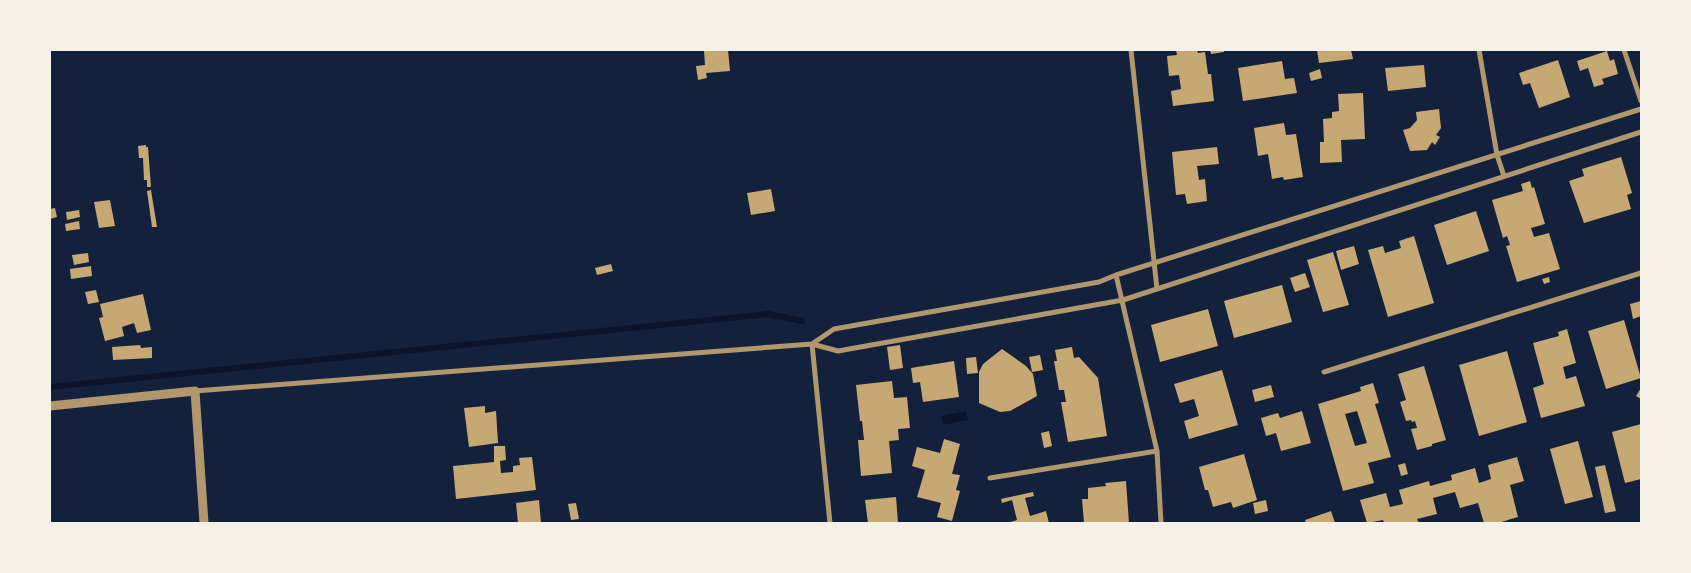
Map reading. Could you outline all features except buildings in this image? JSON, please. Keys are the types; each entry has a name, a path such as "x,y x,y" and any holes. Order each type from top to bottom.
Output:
{"street":[{"path":"1131,50 1157,289"},
{"path":"1479,50 1497,155 1504,176"},
{"path":"1624,50 1641,101"},
{"path":"812,344 834,329 1099,282 1641,109"},
{"path":"50,406 195,391 812,344 838,351 1123,300 1641,132"},
{"path":"1324,372 1641,273"},
{"path":"1116,275 1157,451 1161,523"},
{"path":"812,344 830,523"},
{"path":"195,391 204,523"},
{"path":"990,478 1157,451"}],"water":[{"path":"966,411 968,420 943,425 941,416"}],"waterway":[{"path":"50,387 768,314 802,321"}]}
